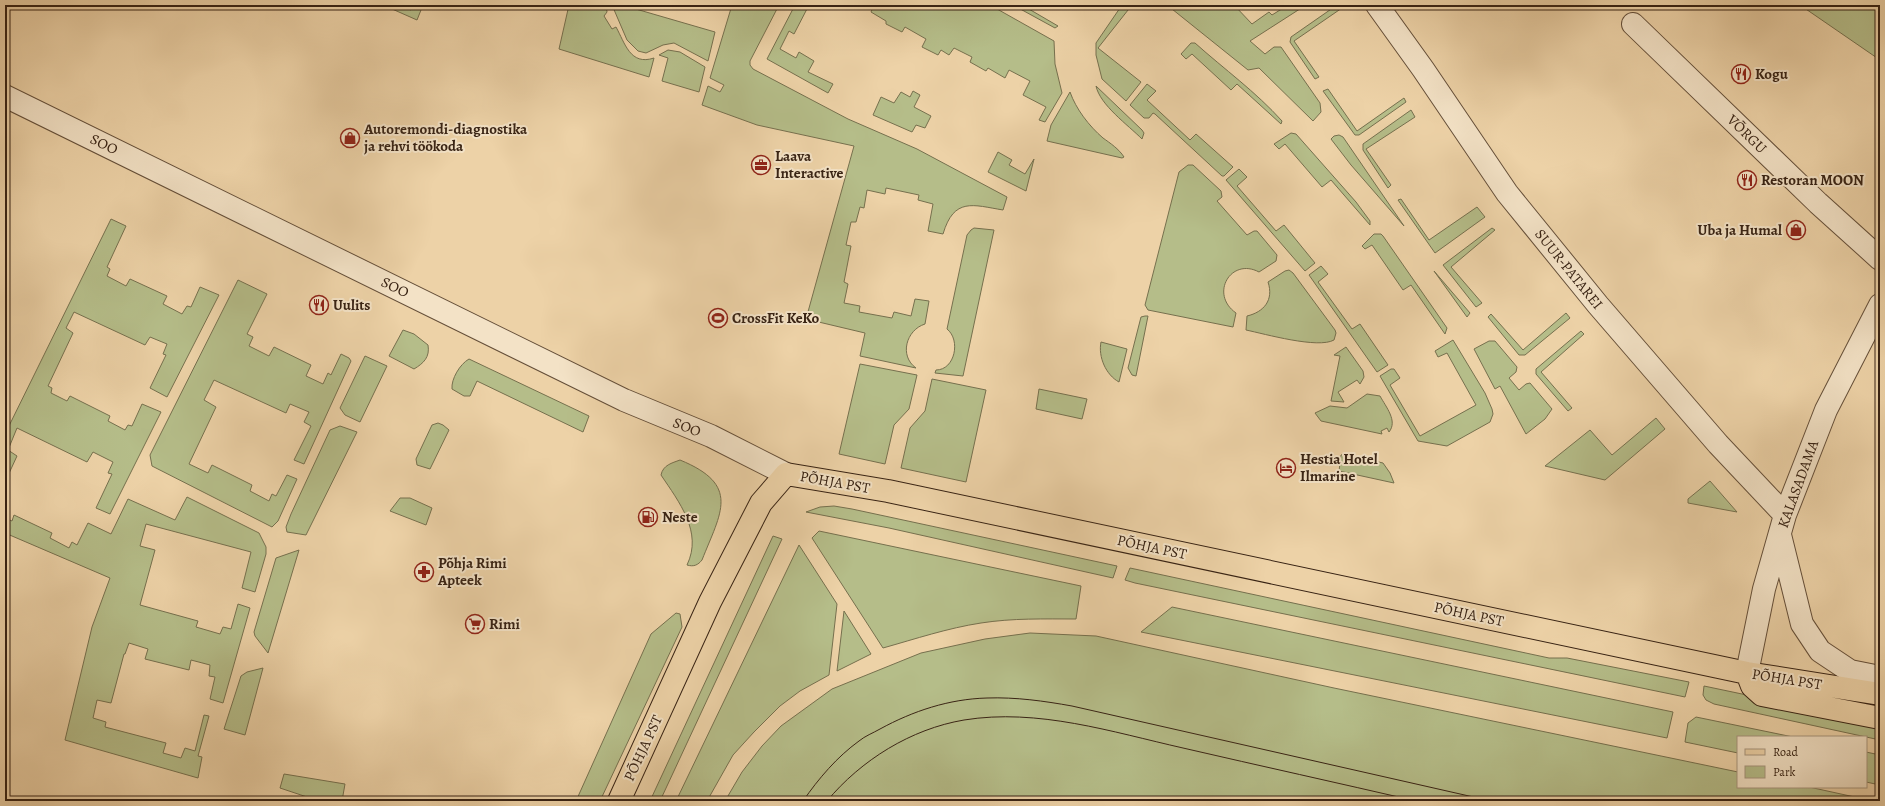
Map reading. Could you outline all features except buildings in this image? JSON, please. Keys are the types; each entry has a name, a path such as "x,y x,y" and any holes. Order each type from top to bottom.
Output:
{"main road":[{"name":"PÕHJA PST","path":"619,801 710,602 761,503 786,474 896,492 1747,673 1880,694"},
{"path":"1747,673 1752,686 1762,695 1880,718"}],"street":[{"name":"SUUR-PATAREI","path":"1377,5 1423,69 1507,193 1598,305 1708,432 1783,524"},
{"name":"VÕRGU","path":"1633,24 1818,203 1880,259"},
{"name":"SOO","path":"5,96 624,400 711,436 786,474"},
{"name":"KALASADAMA","path":"1747,673 1764,589 1783,524 1826,410 1880,305"},
{"path":"1783,524 1802,624 1820,651 1850,671 1880,677"}],"green space":[{"path":"383,5 397,5 411,10 414,5 423,5 417,20"},
{"path":"569,5 606,5 607,12 604,16 612,29 616,27 629,52 639,59 646,60 654,58 649,77 559,49"},
{"path":"612,5 622,5 715,32 708,61 674,43 663,45 646,53 638,51 627,40"},
{"path":"732,5 779,5 750,61 750,65 753,69 848,119 917,149 1007,197 1003,210 983,206 966,206 959,209 953,214 943,234 928,231 933,204 918,200 919,195 886,188 885,194 867,190 864,208 860,207 856,222 851,222 846,245 851,246 844,282 848,284 844,303 860,306 859,312 892,318 894,312 911,316 915,299 929,301 925,324 918,327 913,332 909,337 907,344 906,350 908,357 916,368 860,356 865,333 806,319 854,146 757,125 702,105 708,86 720,92 724,85 710,78"},
{"path":"795,5 809,5 794,34 789,31 780,49 796,58 799,52 814,61 808,72 833,84 828,93 767,59"},
{"path":"874,5 990,5 1054,41 1055,64 1062,93 1045,122 1039,120 1046,107 1023,95 1030,81 1009,70 1005,78 988,68 986,71 970,62 972,57 954,48 949,55 941,50 938,55 922,47 926,39 905,27 902,32 886,24 886,21 871,12"},
{"path":"1013,5 1022,5 1058,26 1055,28"},
{"path":"1122,5 1132,5 1098,48 1141,82 1126,101 1102,79 1096,55 1096,43"},
{"path":"1167,5 1234,5 1252,24 1269,12 1272,15 1288,5 1306,5 1250,41 1265,54 1274,47 1281,47 1320,103 1321,112 1313,121 1259,68 1248,70"},
{"path":"1337,5 1342,8 1294,41 1319,77 1315,79 1290,42 1291,37"},
{"path":"1800,5 1873,5 1880,11 1880,60"},
{"path":"1191,43 1195,43 1251,90 1282,121 1281,124 1237,84 1231,90 1192,54 1186,59 1181,54"},
{"path":"668,50 680,52 705,67 699,92 662,81 668,58 659,55"},
{"path":"1147,84 1156,91 1147,100 1190,140 1196,134 1233,167 1224,176 1222,176 1155,114 1153,113 1149,118 1144,118 1130,105"},
{"path":"1096,86 1142,130 1144,133 1142,139 1115,114 1103,100"},
{"path":"1328,89 1357,131 1404,98 1406,102 1359,135 1355,135 1323,91"},
{"path":"913,91 920,95 914,107 931,116 925,128 916,125 912,132 873,115 881,97 894,103 901,92 910,97"},
{"path":"1070,92 1079,111 1088,123 1124,157 1122,158 1047,141 1051,125"},
{"path":"1411,110 1415,117 1366,149 1391,185 1388,188 1363,150 1363,144"},
{"path":"1291,133 1296,134 1356,202 1370,221 1370,225 1331,180 1322,187 1285,144 1279,149 1274,144"},
{"path":"1339,135 1343,137 1404,226 1351,165 1331,139 1334,136"},
{"path":"998,152 1012,160 1009,165 1025,174 1034,159 1026,191 988,172"},
{"path":"1188,165 1193,165 1221,191 1222,197 1217,201 1247,235 1257,231 1277,255 1276,261 1259,272 1249,269 1240,269 1232,273 1227,280 1224,288 1224,296 1228,305 1236,313 1233,327 1148,310 1145,305 1179,172"},
{"path":"1239,169 1247,177 1237,186 1276,231 1284,225 1315,263 1305,271 1226,180"},
{"path":"1401,199 1429,240 1477,207 1485,217 1435,253 1398,200"},
{"path":"111,219 126,226 107,267 110,269 107,276 126,286 130,279 167,296 163,304 182,314 187,306 191,307 200,287 219,295 167,397 150,388 166,355 163,354 167,344 150,337 145,345 74,312 66,328 73,333 48,386 52,388 51,393 67,401 70,396 110,416 108,421 125,430 128,425 132,426 142,404 161,412 110,514 96,508 112,474 108,473 113,462 93,452 87,462 17,428 8,450 17,456 5,482 5,434"},
{"path":"974,228 994,230 963,376 935,373 936,370 943,369 948,365 954,354 954,340 947,329 967,235"},
{"path":"1492,228 1495,230 1451,267 1482,303 1476,307 1443,265"},
{"path":"1374,234 1381,234 1383,236 1447,328 1445,334 1411,285 1403,290 1372,245 1365,249 1362,246"},
{"path":"1321,266 1328,274 1318,282 1352,329 1360,324 1388,365 1377,372 1309,275"},
{"path":"1289,270 1293,273 1335,330 1336,333 1334,340 1316,343 1304,342 1246,330 1247,316 1258,312 1263,308 1268,300 1270,288 1268,282"},
{"path":"1434,271 1470,313 1467,317"},
{"path":"238,280 267,294 247,334 253,337 249,346 269,356 274,347 311,365 306,376 323,384 328,373 331,375 341,354 349,358 351,361 304,464 294,460 311,426 304,422 309,412 290,404 286,413 214,380 204,400 216,407 189,464 208,473 212,465 252,485 250,491 269,501 272,494 276,496 287,475 297,479 278,521 272,527 152,466 150,455"},
{"path":"1566,313 1570,318 1525,355 1519,355 1488,317 1491,314 1523,350"},
{"path":"1148,316 1136,376 1132,375 1128,368 1141,317"},
{"path":"403,330 414,334 428,345 426,359 414,369 389,356"},
{"path":"1581,331 1584,334 1541,372 1572,408 1568,411 1536,374 1536,369"},
{"path":"1453,340 1485,393 1493,414 1490,422 1447,446 1418,441 1380,376 1391,369 1394,369 1400,378 1390,385 1420,436 1476,405 1447,353 1438,357 1435,351"},
{"path":"1489,341 1495,341 1517,367 1516,372 1509,378 1519,390 1526,384 1530,383 1552,409 1545,419 1526,434 1500,386 1495,389 1474,349"},
{"path":"1101,342 1127,349 1119,382 1110,375 1104,365 1100,348"},
{"path":"1346,347 1363,371 1364,377 1360,384 1357,380 1338,392 1344,402 1331,401 1340,356 1334,355"},
{"path":"365,356 387,366 360,422 345,415 340,408"},
{"path":"469,359 589,416 583,432 477,381 470,396 464,396 452,389 453,381 457,372 462,364"},
{"path":"860,364 917,375 909,409 894,425 885,464 839,454"},
{"path":"932,379 986,390 966,482 901,468 910,428 925,411"},
{"path":"1039,389 1087,399 1082,419 1036,409"},
{"path":"1367,394 1380,396 1392,419 1389,432 1387,428 1381,431 1382,434 1321,421 1315,413 1330,406 1347,408"},
{"path":"1656,418 1665,429 1605,480 1545,466 1590,430 1612,455"},
{"path":"438,423 449,430 430,469 417,465 416,459 432,425"},
{"path":"340,426 357,432 306,535 287,532 286,527 291,514 330,430"},
{"path":"1344,454 1383,463 1390,473 1394,483 1339,471 1341,455"},
{"path":"680,460 712,479 719,490 721,501 715,528 702,560 694,566 687,565 691,553 691,529 675,496 661,475 664,469 671,463"},
{"path":"1710,481 1737,512 1688,503 1688,499"},
{"path":"187,497 259,533 266,547 266,554 255,592 242,588 251,552 146,524 140,546 155,550 140,605 198,621 196,627 220,634 223,627 231,629 238,604 250,608 223,703 210,699 215,677 209,676 210,665 191,660 189,670 145,659 148,649 129,643 124,654 111,703 97,700 93,718 106,722 105,727 166,743 163,753 181,758 185,748 195,751 204,715 209,716 198,756 202,757 198,778 65,740 92,627 110,578 5,533 5,518 12,521 14,515 52,533 50,538 69,548 72,542 77,545 88,523 111,534 128,499 175,520"},
{"path":"400,498 410,498 432,508 426,525 390,511"},
{"path":"834,506 1117,566 1113,578 889,528 806,512 820,507"},
{"path":"819,531 1081,586 1076,619 993,621 944,631 883,648 812,538"},
{"path":"773,536 782,539 660,801 650,801"},
{"path":"799,545 837,604 829,675 800,691 780,706 754,732 733,755 707,801 676,801"},
{"path":"299,550 268,653 255,636 254,632 276,558"},
{"path":"1130,568 1549,658 1567,658 1689,682 1685,697 1135,583 1125,580"},
{"path":"1172,607 1673,712 1667,738 1141,632"},
{"path":"844,611 871,654 837,671"},
{"path":"676,613 680,614 682,627 600,801 576,801 651,634"},
{"path":"1030,633 1096,636 1334,688 1737,772 1737,788 1814,788 1873,801 725,801 742,772 762,746 781,726 832,689 921,653 985,639"},
{"path":"263,668 245,735 224,729 241,676 247,672"},
{"path":"1704,686 1880,723 1880,740 1714,704 1706,700 1703,695"},
{"path":"1696,717 1788,736 1737,736 1737,753 1685,742 1688,723"},
{"path":"1867,752 1880,755 1880,785 1867,782"},
{"path":"284,774 345,784 342,801 319,801 280,788"}],"tram line":[{"path":"803,801 815,784 836,761 861,739 905,717 932,707 973,699 998,698 1051,702 1072,706 1491,801"},
{"path":"827,801 855,772 888,748 944,724 992,717 1047,719 1102,729 1416,801"}],"place":[{"name":"Kogu","path":"1741,74"},
{"name":"Autoremondi-diagnostika ja rehvi töökoda","path":"350,138"},
{"name":"Laava Interactive","path":"761,165"},
{"name":"Restoran MOON","path":"1747,180"},
{"name":"Uba ja Humal","path":"1796,230"},
{"name":"Uulits","path":"319,305"},
{"name":"CrossFit KeKo","path":"718,318"},
{"name":"Hestia Hotel Ilmarine","path":"1286,468"},
{"name":"Neste","path":"648,517"},
{"name":"Põhja Rimi Apteek","path":"424,572"},
{"name":"Rimi","path":"475,624"}]}
